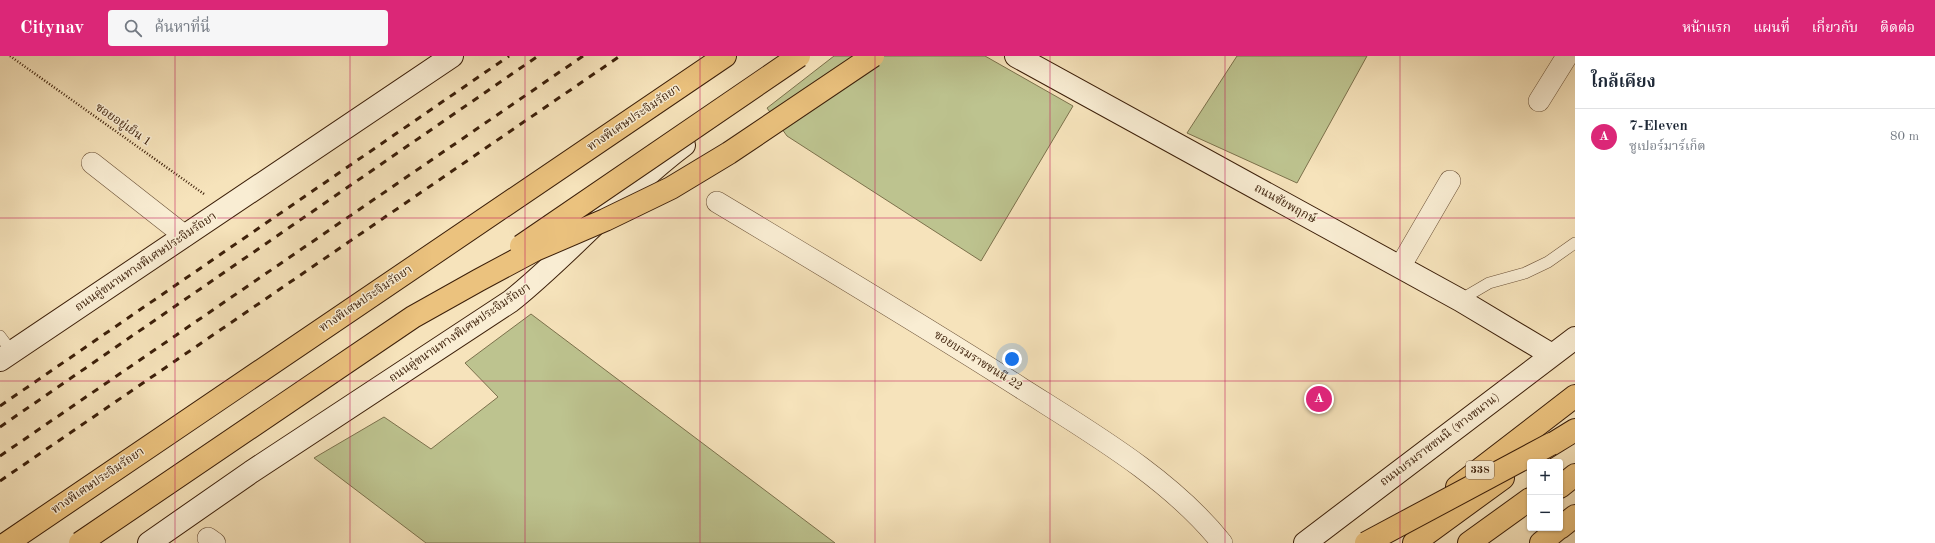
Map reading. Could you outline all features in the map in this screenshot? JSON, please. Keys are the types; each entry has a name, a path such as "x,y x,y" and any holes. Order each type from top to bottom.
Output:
{"main road":[{"name":"ถนนคู่ขนานทางพิเศษประจิมรัถยา","path":"4,349 185,236 452,56"},
{"name":"ทางพิเศษประจิมรัถยา","path":"7,543 725,56"},
{"path":"86,543 799,56"},
{"name":"ถนนคู่ขนานทางพิเศษประจิมรัถยา","path":"150,543 251,472 511,301 546,273 647,176 683,146 808,56"},
{"path":"80,543 413,318 535,250 605,220 671,188 729,153 873,56"},
{"name":"ถนนชัยพฤกษ์","path":"1016,56 1460,300 1552,355"},
{"name":"ถนนบรมราชชนนี (ทางขนาน)","path":"1305,543 1575,338"},
{"name":"338","path":"1385,543 1575,396"},
{"path":"1366,543 1552,444 1575,430"},
{"path":"1414,543 1552,444"},
{"path":"1563,477 1575,469"},
{"path":"1563,485 1575,475"},
{"path":"1469,543 1527,501"},
{"path":"1490,543 1527,513"},
{"path":"1563,526 1575,516"},
{"path":"1541,543 1556,531"}],"street":[{"path":"1539,101 1567,56"},
{"path":"92,163 185,236"},
{"path":"1400,267 1450,181"},
{"name":"ซอยบรมราชชนนี 22","path":"717,202 976,359 1097,436 1159,482 1210,528 1222,543"}],"lane":[{"path":"1460,300 1488,283 1525,273 1542,265 1575,243"}],"path":[{"name":"ซอยอยู่เย็น 1","path":"10,56 226,209"}],"green space":[{"path":"834,56 985,56 1073,106 981,261 787,136 767,108"},
{"path":"1237,56 1367,56 1297,183 1187,133"},
{"path":"531,314 835,543 426,543 314,458 384,417 431,449 498,397 465,363"}],"railway":[{"path":"0,406 509,56"},
{"path":"0,427 538,56"},
{"path":"0,456 583,56"},
{"path":"0,481 620,56"}],"place":[{"name":"7-Eleven","path":"1319,399"}]}
